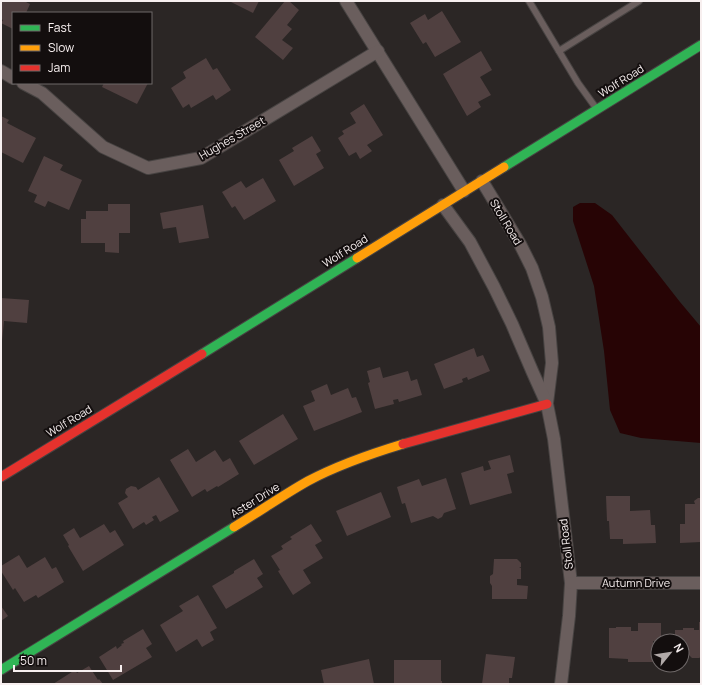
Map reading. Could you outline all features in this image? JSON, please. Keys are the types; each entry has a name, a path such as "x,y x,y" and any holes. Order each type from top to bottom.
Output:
{"main road":[{"name":"Wolf Road","path":"1,477 701,45"},
{"name":"Aster Drive","path":"1,670 300,486 328,471 353,460 389,448 547,404"}],"street":[{"path":"346,1 464,191"},
{"name":"Hughes Street","path":"25,84 42,93 103,147 148,168 201,158 378,51"},
{"path":"1,72 12,78"},
{"name":"Stoll Road","path":"482,180 520,244 532,268 542,297 549,326 552,363 547,404"},
{"name":"Stoll Road","path":"443,204 470,242 494,287 547,404 554,439 571,583 569,616 561,684"},
{"name":"Autumn Drive","path":"571,583 701,583"}],"lane":[{"path":"529,1 578,83 597,109"},
{"path":"559,51 639,1"}],"shaded area":[{"path":"580,203 595,203 612,215 701,327 701,443 641,438 620,433 610,410 604,351 594,286 573,221 573,207"}],"building":[{"path":"1,1 24,1 30,4 26,12 12,12 12,28 1,23 3,20 1,19"},
{"path":"229,1 259,1 253,13"},
{"path":"285,1 289,1 299,10 287,25 292,29 282,40 293,48 283,60 255,37"},
{"path":"442,11 461,42 435,57 426,42 423,44 410,23 425,14 428,20"},
{"path":"481,51 492,70 480,77 491,95 478,102 481,107 467,116 443,74"},
{"path":"206,58 213,70 217,68 231,90 216,100 213,95 191,108 189,104 183,108 171,88 186,78 183,72"},
{"path":"104,84 147,84 137,104 102,87"},
{"path":"364,104 383,135 367,145 372,151 360,159 356,152 349,156 338,138 344,134 342,131 356,123 350,113"},
{"path":"1,116 9,120 7,123 36,138 23,163 1,152"},
{"path":"312,136 321,151 316,154 324,168 294,186 279,160 294,151 292,148"},
{"path":"44,156 63,165 60,170 82,180 69,210 48,201 45,207 34,202 37,195 28,191"},
{"path":"263,178 276,201 244,220 235,206 232,208 222,192 241,181 246,188"},
{"path":"108,204 130,204 130,233 119,233 119,253 105,252 105,243 81,243 81,219 86,219 86,211 108,211"},
{"path":"203,205 209,238 179,243 176,227 163,229 160,213"},
{"path":"1,298 29,300 27,323 4,321 2,341 1,341"},
{"path":"474,348 477,357 483,355 490,371 468,380 467,377 462,379 463,382 444,389 434,364"},
{"path":"380,367 383,378 408,371 411,381 417,379 422,395 399,402 398,399 393,400 394,404 375,409 368,383 370,382 367,371"},
{"path":"327,384 331,395 348,388 352,398 356,397 362,412 314,431 303,406 315,401 311,391"},
{"path":"283,414 298,439 254,465 239,441"},
{"path":"188,449 196,462 215,450 223,462 230,458 239,474 218,487 217,486 207,492 205,489 192,497 170,460"},
{"path":"510,455 514,472 507,474 512,493 470,505 461,473 483,466 484,471 491,469 488,461"},
{"path":"159,477 179,511 160,522 156,515 152,517 154,520 146,525 144,522 133,529 118,503 128,497 125,493 126,489 131,486 136,487 138,490"},
{"path":"446,478 456,509 444,513 442,517 438,519 433,516 411,523 405,503 402,504 397,487 419,479 422,486"},
{"path":"381,492 391,517 347,536 336,511"},
{"path":"606,496 630,496 630,511 650,510 651,525 655,525 656,543 623,544 623,539 610,539 609,521 607,521"},
{"path":"701,498 701,542 680,543 680,524 685,524 685,504 695,504 694,501"},
{"path":"104,524 110,533 115,530 124,545 83,571 63,535 74,528 80,538"},
{"path":"311,524 322,541 315,545 323,558 303,570 311,583 293,595 278,571 280,570 271,556 283,549 281,546 292,539 290,537"},
{"path":"19,555 27,568 45,557 52,569 56,567 64,582 38,598 36,595 24,602 15,588 13,590 1,571 1,566"},
{"path":"254,559 263,574 257,578 263,587 226,609 212,586"},
{"path":"494,559 517,559 521,563 521,567 519,568 521,568 521,579 517,579 517,585 528,586 527,599 492,599 490,576 493,574"},
{"path":"198,595 217,628 210,632 214,640 202,647 197,639 176,652 160,625 183,611 179,606"},
{"path":"1,606 8,616 1,621"},
{"path":"699,622 701,622 701,657 692,658 690,656 690,633 675,633 675,630 694,628 694,630 699,630"},
{"path":"638,623 661,623 661,633 650,633 650,662 628,662 628,659 609,658 609,628 631,627 631,631 638,631"},
{"path":"143,629 152,644 146,648 152,657 113,680 99,657 116,646 117,649 124,643 123,641"},
{"path":"486,654 515,657 512,678 509,678 509,683 512,684 482,684"},
{"path":"369,659 374,684 324,684 321,670"},
{"path":"394,660 441,660 442,684 394,684"},
{"path":"89,666 98,680 99,679 103,684 53,684 75,670 77,673"}],"traffic: fast":[{"path":"504,167 701,45"},
{"path":"202,354 357,258"},
{"path":"1,670 234,527"}],"traffic: slow":[{"path":"357,258 504,167"},
{"path":"234,527 319,475 354,460 403,444"}],"traffic: jam":[{"path":"1,477 202,354"},
{"path":"403,444 547,404"}]}
